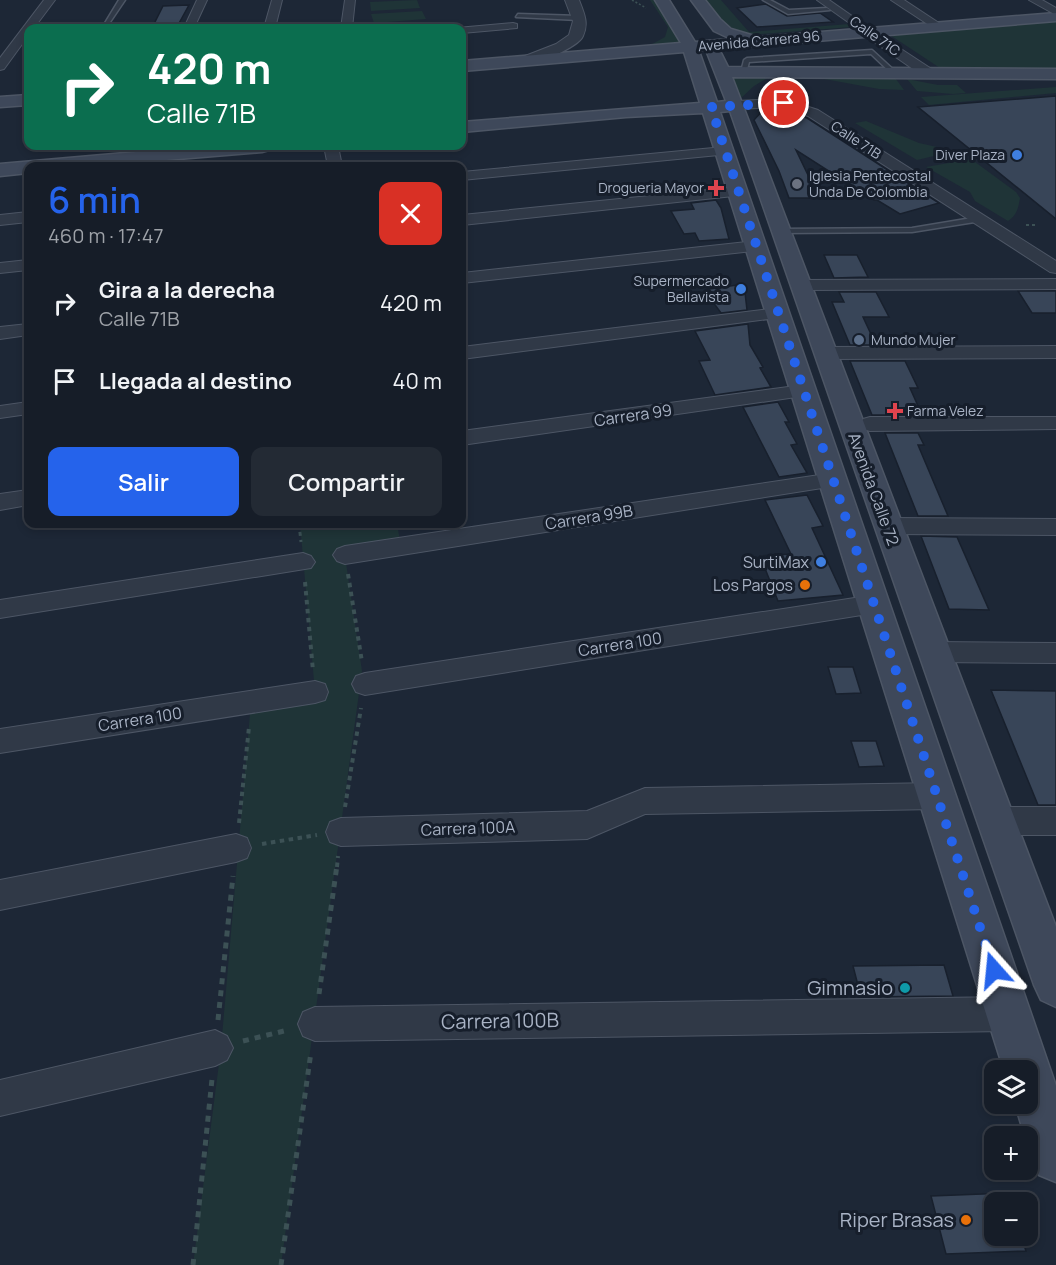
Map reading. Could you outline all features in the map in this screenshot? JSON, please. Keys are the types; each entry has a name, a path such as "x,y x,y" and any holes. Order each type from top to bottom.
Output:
{"main road":[{"name":"Avenida Calle 72","path":"662,0 690,46 768,238 778,313 1023,1060"},
{"path":"692,5 722,32 736,37 760,40"},
{"name":"Avenida Calle 72","path":"692,5 721,72 723,125 738,192 800,285 1056,985"},
{"name":"Avenida Carrera 96","path":"466,66 1056,17"},
{"path":"577,57 635,43 653,20"},
{"name":"Avenida Carrera 96","path":"721,72 1056,74"},
{"path":"723,125 765,83 797,72"},
{"path":"0,102 24,100"},
{"path":"466,127 626,112 723,125"},
{"path":"626,112 723,125"},
{"path":"81,162 217,150"},
{"path":"0,170 24,167"},
{"name":"Avenida Calle 72","path":"1038,1104 1056,1158"}],"street":[{"path":"32,24 50,0"},
{"path":"191,24 202,0"},
{"path":"270,24 277,0"},
{"path":"347,24 350,0"},
{"path":"525,61 546,54 574,39 580,28 572,0"},
{"path":"898,1 923,0"},
{"path":"1034,0 1056,12"},
{"path":"898,1 939,27"},
{"name":"Calle 71C","path":"828,6 928,73"},
{"path":"466,29 515,21"},
{"path":"0,66 24,34"},
{"name":"Calle 71B","path":"466,175 723,125 784,103 804,109 1056,268"},
{"path":"466,220 738,192"},
{"path":"0,220 24,217"},
{"path":"466,278 768,238"},
{"path":"0,268 24,265"},
{"path":"800,285 1056,284"},
{"path":"466,352 778,313"},
{"path":"0,333 24,330"},
{"path":"825,353 1056,352"},
{"name":"Carrera 99","path":"466,437 803,391"},
{"path":"0,411 24,408"},
{"path":"870,424 1056,423"},
{"name":"Carrera 99B","path":"345,555 832,480"},
{"path":"0,502 24,499"},
{"path":"888,526 1056,527"},
{"path":"0,609 303,562"},
{"name":"Carrera 100","path":"365,684 874,604"},
{"path":"934,652 1056,653"},
{"name":"Carrera 100","path":"0,741 315,692"},
{"name":"Carrera 100A","path":"341,832 587,825 600,822 632,804 645,801 937,796"},
{"path":"996,821 1056,821"},
{"path":"0,896 236,848"},
{"name":"Carrera 100B","path":"315,1024 1008,1014"},
{"path":"0,1098 215,1048"}],"lane":[{"path":"107,24 122,0"},
{"path":"766,0 788,12 828,6"},
{"path":"515,21 579,18"},
{"path":"744,72 747,60 872,52 894,73"},
{"path":"768,238 912,230 978,219"}],"path":[{"path":"632,0 653,20"},
{"path":"281,1265 341,832 365,684 345,555"},
{"path":"303,562 315,692"},
{"path":"193,1265 251,702"},
{"path":"236,848 341,832"},
{"path":"215,1048 315,1024"}],"green space":[{"path":"417,0 420,8 371,11 370,2"},
{"path":"650,0 655,0 681,43 645,48 665,37 668,27"},
{"path":"704,0 721,0 749,32 849,24 851,27 748,35 730,31"},
{"path":"422,11 426,19 374,23 371,14"},
{"path":"1056,21 1056,69 940,68 890,35"},
{"path":"728,75 771,76 754,86 740,99"},
{"path":"819,78 896,79 904,90 879,89"},
{"path":"907,79 938,85 957,85 966,93 917,91"},
{"path":"1056,87 1056,93 929,105 921,97"},
{"path":"866,121 919,143 955,151 917,160 855,123"},
{"path":"971,159 1016,192 1020,198 1017,211 1008,221 975,201 970,192 926,167"},
{"path":"300,528 398,528 401,546 345,556 362,671 281,1265 193,1265 221,1048 251,702 315,692"}],"building":[{"path":"766,4 787,16 820,13 833,22 757,27 737,8"},
{"path":"189,5 179,24 154,24 163,6"},
{"name":"Diver Plaza","path":"1056,96 1056,219 918,107"},
{"path":"763,110 784,110 807,118 939,203 900,214 796,150 819,198 789,198 779,171 754,120"},
{"path":"716,200 721,208 729,239 699,241 695,233 684,234 671,211 694,209 691,203"},
{"path":"824,255 857,255 868,277 834,278"},
{"path":"744,284 747,310 721,313 710,298 716,298 709,289"},
{"path":"1018,291 1056,291 1056,313 1032,313"},
{"path":"839,292 876,292 889,317 863,317 876,345 850,345 832,302 844,302"},
{"path":"748,324 750,345 771,387 715,395 699,361 710,360 695,331"},
{"path":"850,361 905,361 918,388 910,388 922,415 872,415"},
{"path":"778,402 789,422 785,422 797,444 791,445 807,473 779,477 743,407"},
{"path":"885,433 918,433 924,445 918,445 948,516 918,516"},
{"path":"807,495 823,526 812,528 843,595 778,601 760,556 791,554 765,500"},
{"path":"921,536 957,537 989,610 949,609"},
{"path":"828,667 853,667 861,693 836,694"},
{"path":"991,690 1056,691 1056,805 1038,805"},
{"path":"851,741 876,741 884,766 859,767"},
{"name":"Gimnasio","path":"944,965 953,996 861,997 853,966"},
{"name":"Riper Brasas","path":"984,1194 984,1246 1024,1246 1026,1251 946,1254 931,1196"}],"place":[{"name":"Diver Plaza","path":"1017,155"},
{"name":"Iglesia Pentecostal Unda De Colombia","path":"797,184"},
{"name":"Drogueria Mayor","path":"716,188"},
{"name":"Supermercado Bellavista","path":"741,289"},
{"name":"Mundo Mujer","path":"859,340"},
{"name":"Farma Velez","path":"895,411"},
{"name":"SurtiMax","path":"821,562"},
{"name":"Los Pargos","path":"805,585"},
{"name":"Gimnasio","path":"905,988"},
{"name":"Riper Brasas","path":"966,1220"}],"route":[{"path":"784,103 711,107 994,970"}]}
